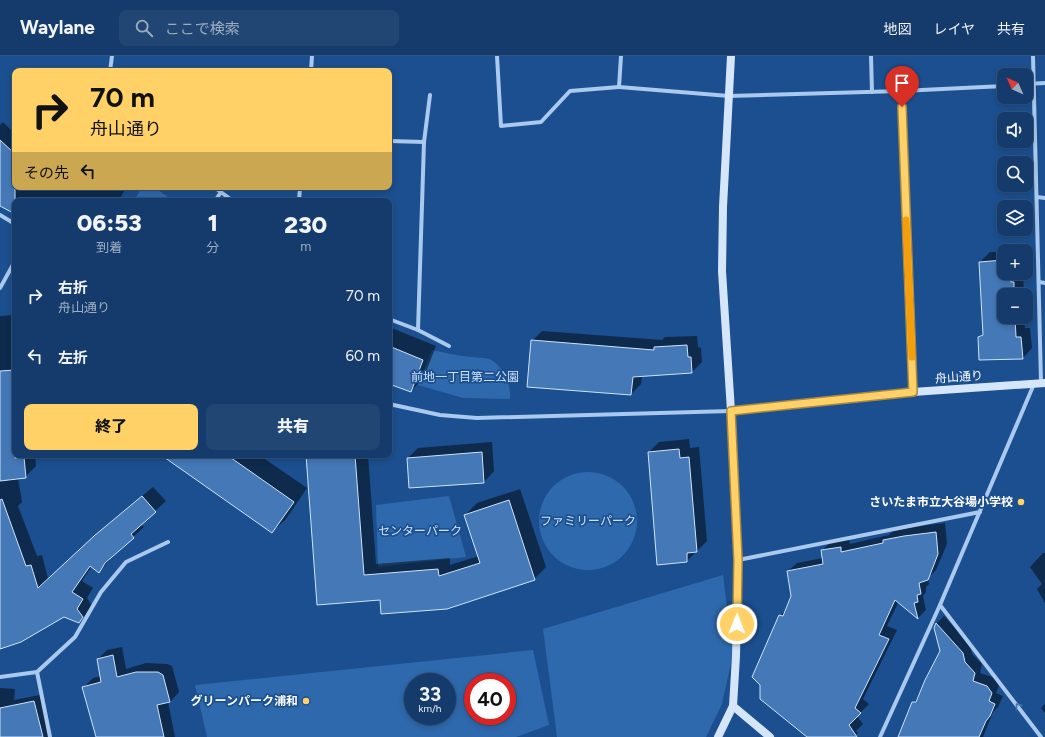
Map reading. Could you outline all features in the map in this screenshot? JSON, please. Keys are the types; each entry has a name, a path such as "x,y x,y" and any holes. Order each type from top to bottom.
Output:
{"street":[{"path":"110,68 112,56"},
{"path":"311,68 312,56"},
{"path":"497,56 501,126 541,122 570,91 619,87 730,96 997,86"},
{"path":"619,87 621,56"},
{"path":"718,737 734,706 738,560 731,411 722,271 723,207 731,56"},
{"path":"871,56 872,92"},
{"path":"880,737 940,606 980,512 1040,383 1033,56"},
{"path":"1034,84 1045,83"},
{"path":"901,91 913,392"},
{"path":"418,330 424,142 430,94"},
{"path":"392,141 424,142"},
{"path":"219,190 229,198"},
{"path":"217,198 222,192"},
{"path":"1036,197 1045,198"},
{"path":"0,215 12,222"},
{"path":"0,288 12,266"},
{"path":"1039,282 1045,283"},
{"path":"392,320 418,330 449,346"},
{"name":"舟山通り","path":"731,411 913,392 1040,383"},
{"path":"392,405 440,415 477,418 731,411"},
{"path":"738,560 980,512"},
{"path":"0,677 37,672 75,637 101,592 126,562 168,542"},
{"path":"940,606 1041,737"},
{"path":"37,672 50,737"},
{"path":"734,706 770,737"}],"green space":[{"path":"140,190 158,190 169,198 136,198"},
{"name":"前地一丁目第二公園","path":"432,350 462,356 486,358 493,361 497,364 506,378 510,389 510,399 463,398 418,385"},
{"name":"ファミリーパーク","path":"588,472 607,476 623,486 633,502 637,521 633,540 623,556 607,566 588,570 569,566 553,556 543,540 539,521 543,502 553,486 569,476"},
{"name":"センターパーク","path":"449,496 466,557 378,567 376,505"},
{"path":"723,575 733,654 722,704 706,737 557,737 543,629"},
{"name":"グリーンパーク浦和","path":"533,650 549,725 516,737 207,737 195,685"}],"building":[{"path":"0,140 12,151 12,190 15,190 15,198 12,198 12,212 0,206"},
{"path":"997,261 997,280 1011,280 1011,282 1014,282 1014,288 997,288 997,324 1015,324 1016,337 1021,337 1023,359 979,360 978,337 983,335 979,262"},
{"path":"531,340 654,350 654,347 687,345 688,357 691,357 692,373 633,377 631,395 527,387"},
{"path":"392,347 423,360 411,392 392,385"},
{"path":"12,370 12,458 24,458 26,478 0,481 0,371"},
{"path":"679,449 680,458 689,457 697,552 687,553 687,562 657,565 648,452"},
{"path":"482,452 484,483 409,488 407,458"},
{"path":"165,458 231,458 294,502 272,533"},
{"path":"306,458 355,458 364,575 438,569 439,576 480,563 464,515 509,500 535,580 447,609 381,614 380,600 317,605"},
{"path":"142,496 156,512 131,534 134,538 105,563 99,573 90,566 72,592 83,599 77,609 83,617 79,623 64,617 21,642 0,649 0,500 2,499 26,566 31,565 38,588 94,536"},
{"path":"936,532 938,554 928,580 919,583 921,594 917,595 918,602 914,603 918,619 895,600 879,635 889,639 855,708 861,713 849,725 857,737 807,737 760,699 760,685 752,677 779,615 783,616 791,596 787,571 823,564 821,550 841,547 841,552 883,543 883,540"},
{"path":"936,623 963,653 965,662 975,673 973,681 987,686 992,693 989,701 995,704 979,737 898,737 912,702 916,702 925,680 940,651 934,628"},
{"path":"113,655 117,677 136,672 158,672 163,675 170,702 157,705 164,737 96,737 82,687 101,682 97,659"},
{"path":"34,701 43,737 0,737 0,708"}],"slow traffic":[{"path":"906,220 912,357"}],"place":[{"name":"さいたま市立大谷場小学校","path":"1021,502"},
{"name":"グリーンパーク浦和","path":"306,701"}],"route":[{"path":"737,624 738,560 731,411 913,392 902,107"}]}
